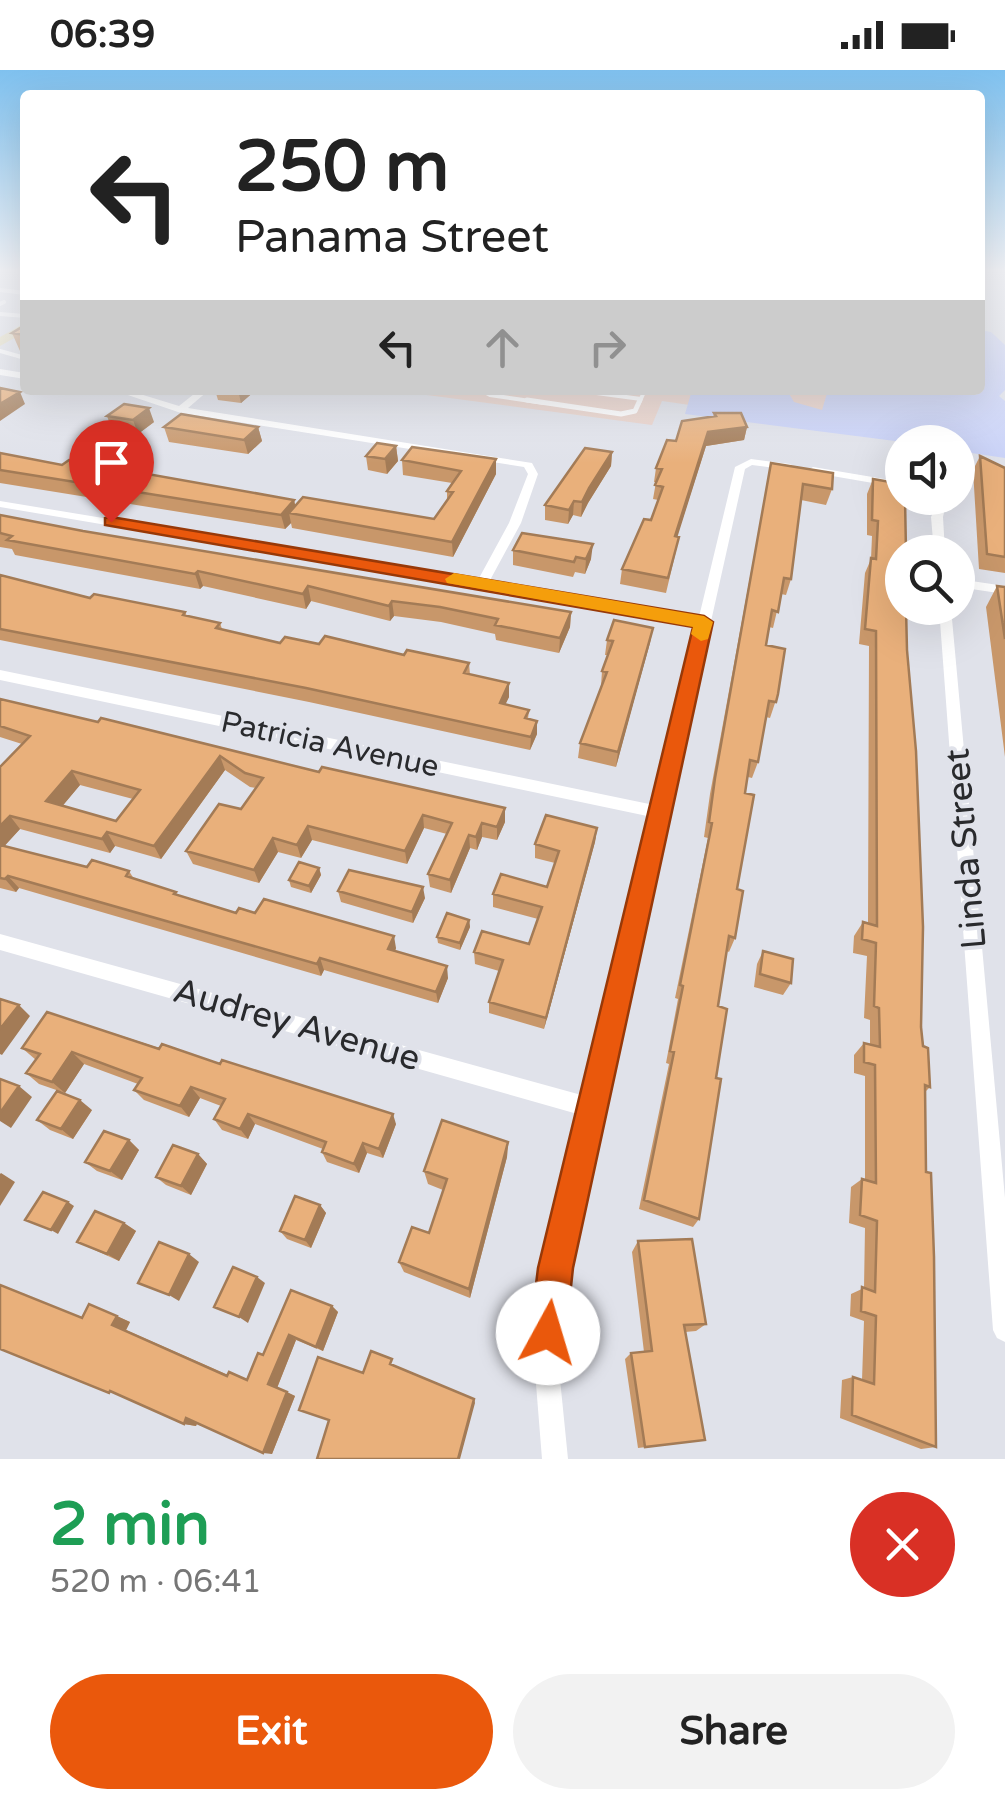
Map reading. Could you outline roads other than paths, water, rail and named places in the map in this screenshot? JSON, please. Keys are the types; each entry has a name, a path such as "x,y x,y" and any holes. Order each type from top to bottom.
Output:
{"street":[{"path":"134,395 181,410 528,465 533,474 528,495 482,584"},
{"path":"181,410 198,395"},
{"path":"555,1459 546,1395 550,1307 659,812 743,464 764,463 885,481"},
{"path":"0,504 704,622"},
{"path":"975,585 1005,590"},
{"name":"Linda Street","path":"946,625 1005,1330"},
{"name":"Patricia Avenue","path":"0,676 659,812"},
{"name":"Audrey Avenue","path":"0,942 592,1108"}],"lane":[{"path":"489,395 622,414 635,411 643,395"},
{"path":"611,395 641,399"}]}
